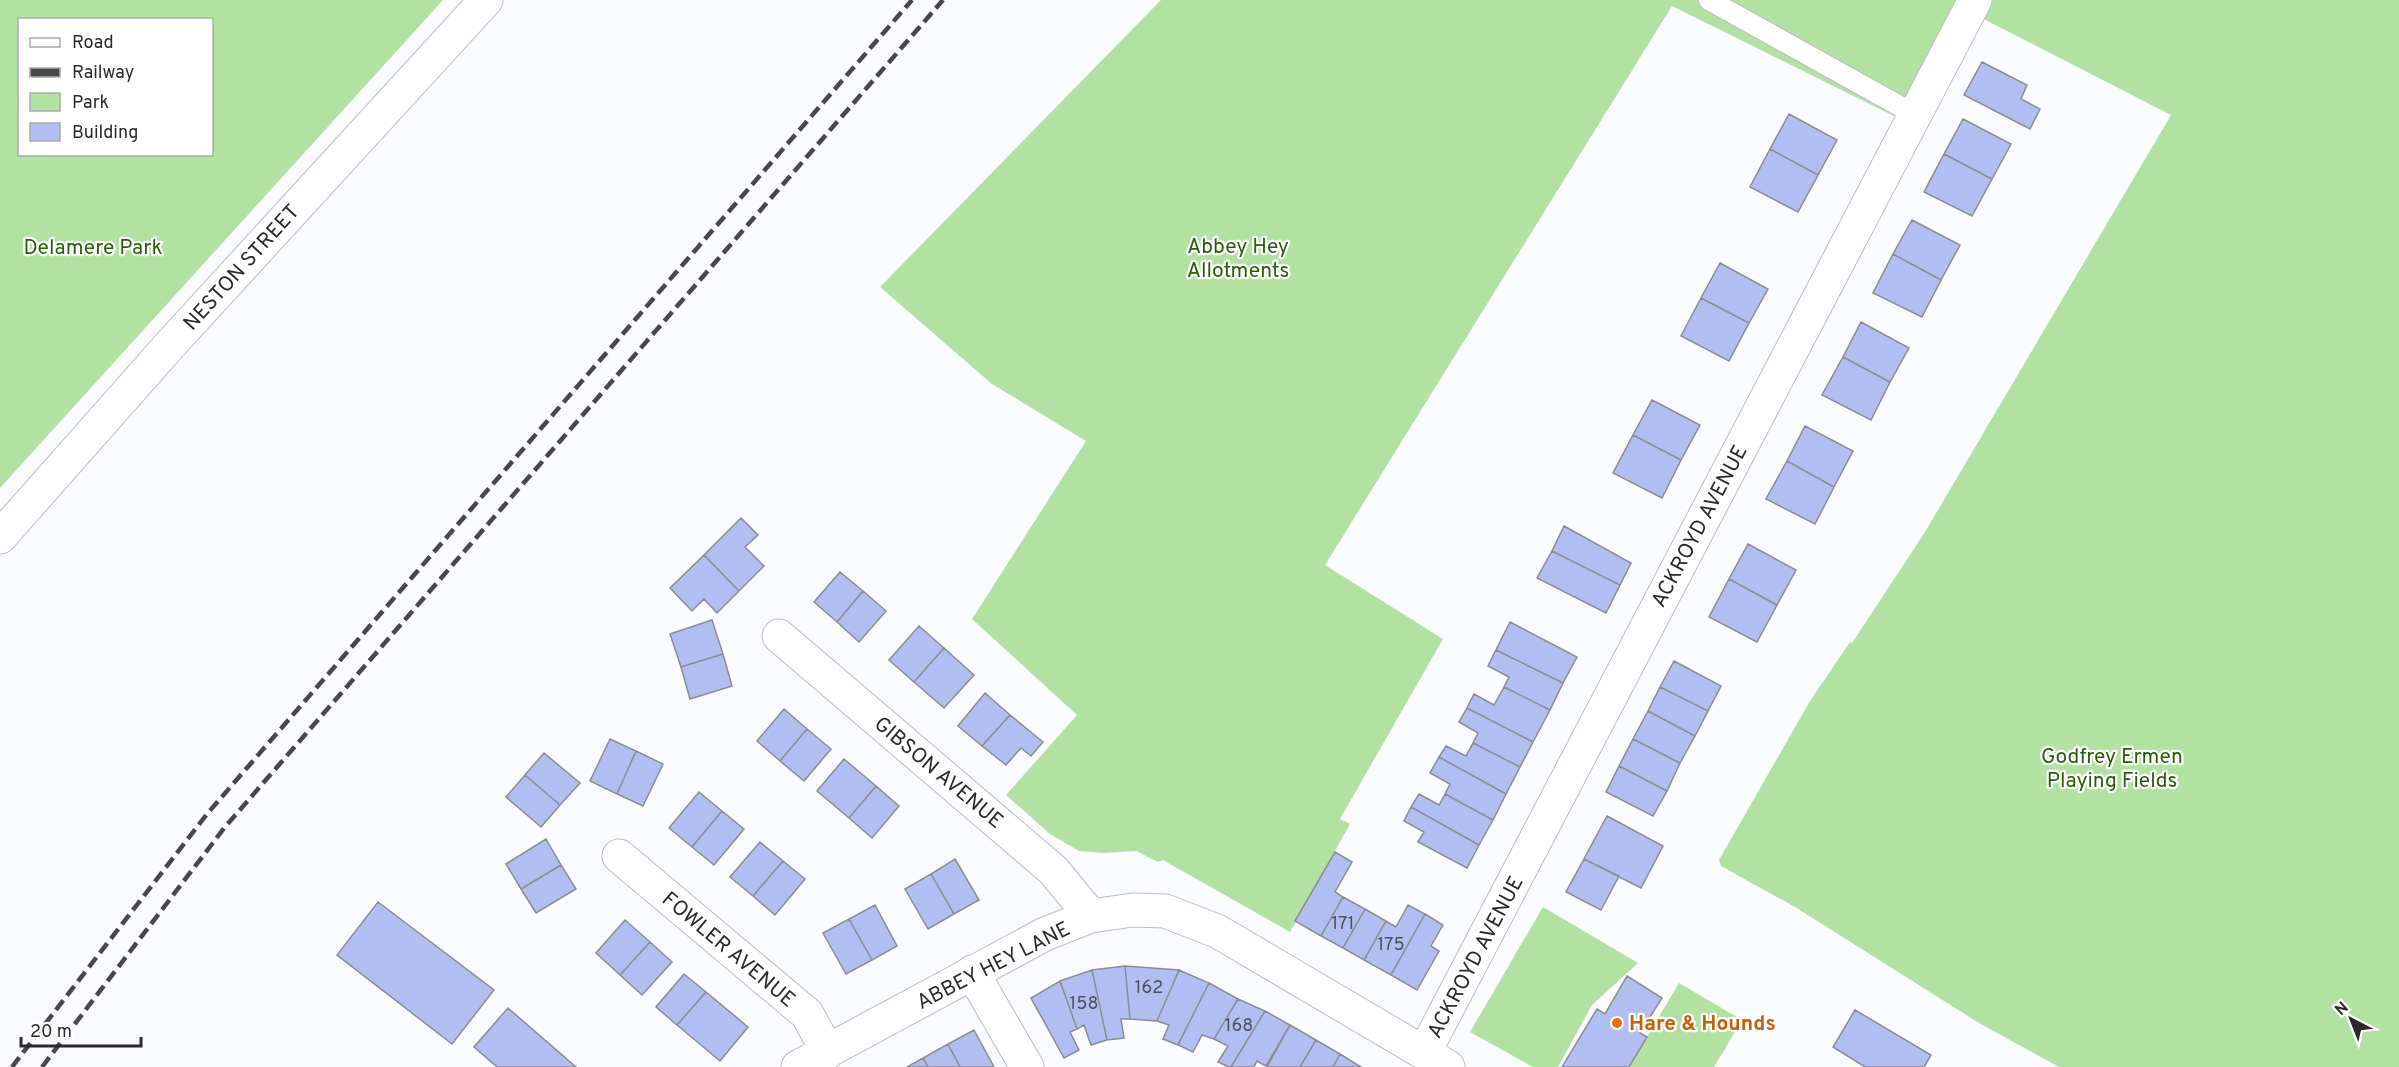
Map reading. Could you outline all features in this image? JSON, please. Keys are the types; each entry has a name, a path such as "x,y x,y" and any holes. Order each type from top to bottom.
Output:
{"street":[{"name":"NESTON STREET","path":"0,537 169,346 486,0"},
{"name":"ACKROYD AVENUE","path":"1436,1060 1914,114 1975,0"},
{"name":"GIBSON AVENUE","path":"779,636 1053,870 1091,916"},
{"name":"FOWLER AVENUE","path":"619,856 807,1014 828,1052"},
{"name":"ABBEY HEY LANE","path":"798,1067 1045,934 1091,916 1133,910 1165,911 1217,931 1436,1060"},
{"path":"972,972 1027,1067"}],"lane":[{"path":"1708,0 1914,114"}],"green space":[{"name":"Delamere Park","path":"0,0 443,0 0,488"},
{"path":"1161,0 2399,0 2399,1067 2059,1067 1979,1023 1795,907 1721,866 1719,860 1810,701 1850,642 1852,643 1925,532 2171,115 1964,9 1904,121 1672,6 1325,565 1443,639 1340,819 1350,824 1290,932 1163,860 1158,862 1136,851 1104,853 1079,851 1050,834 1006,795 1077,715 972,619 1086,441 992,384 880,287"},
{"path":"1543,907 1638,963 1592,1005 1558,1067 1533,1067 1470,1032"},
{"path":"1679,983 1742,1020 1714,1067 1629,1067"}],"building":[{"path":"1982,62 2027,85 2021,99 2040,109 2030,129 1964,95"},
{"path":"1789,114 1837,140 1818,175 1770,149"},
{"path":"1963,119 2011,144 1992,179 1944,154"},
{"path":"1770,149 1818,175 1798,212 1750,187"},
{"path":"1944,154 1992,179 1972,216 1924,192"},
{"path":"1912,220 1960,245 1941,280 1893,254"},
{"path":"1893,254 1941,280 1922,317 1873,293"},
{"path":"1720,263 1768,289 1749,323 1701,298"},
{"path":"1701,298 1749,323 1729,361 1681,336"},
{"path":"1861,322 1909,348 1890,382 1843,357"},
{"path":"1843,357 1890,382 1871,420 1822,395"},
{"path":"1652,400 1700,425 1681,460 1633,435"},
{"path":"1805,426 1853,451 1834,487 1787,461"},
{"path":"1633,435 1681,460 1662,498 1613,473"},
{"path":"1787,461 1834,487 1815,524 1766,499"},
{"path":"741,518 758,535 745,547 764,566 739,591 704,555"},
{"path":"1564,526 1631,563 1620,585 1552,551"},
{"path":"1748,544 1796,570 1777,605 1729,579"},
{"path":"1552,551 1620,585 1606,613 1537,578"},
{"path":"704,555 739,591 717,613 704,599 692,611 670,588"},
{"path":"840,572 863,591 837,622 814,602"},
{"path":"1729,579 1777,605 1757,642 1709,617"},
{"path":"863,591 886,611 859,642 837,622"},
{"path":"712,620 723,654 681,667 670,634"},
{"path":"1510,622 1577,657 1563,683 1496,650"},
{"path":"919,626 944,648 914,682 889,660"},
{"path":"944,648 974,675 944,708 914,682"},
{"path":"1496,650 1563,683 1550,710 1504,687 1509,677 1488,666"},
{"path":"723,654 732,686 690,699 681,667"},
{"path":"1674,661 1721,686 1708,711 1660,687"},
{"path":"1504,687 1550,710 1533,742 1467,708 1474,694 1494,705"},
{"path":"1660,687 1708,711 1695,736 1648,711"},
{"path":"985,693 1010,715 982,746 958,726"},
{"path":"1467,708 1533,742 1520,767 1473,743 1478,733 1459,722"},
{"path":"784,709 807,729 780,761 757,741"},
{"path":"1648,711 1695,736 1680,763 1633,739"},
{"path":"1010,715 1043,742 1031,756 1021,748 1006,765 982,746"},
{"path":"807,729 831,749 804,781 780,761"},
{"path":"610,739 636,751 617,794 590,781"},
{"path":"1633,739 1680,763 1667,791 1619,766"},
{"path":"1473,743 1520,767 1506,794 1439,757 1446,746 1466,756"},
{"path":"636,751 663,764 643,806 617,794"},
{"path":"544,753 580,783 560,805 525,775"},
{"path":"1439,757 1506,794 1493,820 1445,794 1450,784 1430,773"},
{"path":"844,759 876,786 849,818 817,791"},
{"path":"1619,766 1667,791 1653,816 1606,792"},
{"path":"525,775 560,805 541,827 506,797"},
{"path":"876,786 899,806 872,838 849,818"},
{"path":"699,792 722,811 692,847 669,828"},
{"path":"1419,794 1439,805 1445,794 1493,820 1479,845 1411,807"},
{"path":"1411,807 1479,845 1467,868 1418,842 1424,832 1404,821"},
{"path":"722,811 744,829 714,865 692,847"},
{"path":"1607,816 1663,846 1641,888 1584,859"},
{"path":"546,839 561,865 521,889 506,864"},
{"path":"760,842 783,861 753,896 730,877"},
{"path":"1335,852 1352,862 1335,892 1343,897 1321,936 1295,921"},
{"path":"955,859 979,900 954,914 931,874"},
{"path":"1584,859 1619,876 1601,910 1566,892"},
{"path":"783,861 805,879 775,915 753,896"},
{"path":"561,865 576,889 536,913 521,889"},
{"path":"931,874 954,914 928,929 905,889"},
{"path":"1343,897 1365,909 1343,948 1321,936"},
{"path":"378,902 494,990 452,1044 337,955"},
{"path":"875,905 897,946 872,960 849,919"},
{"path":"1408,905 1425,914 1391,975 1364,960 1386,921 1396,927"},
{"path":"1365,909 1386,921 1364,960 1343,948"},
{"path":"1425,914 1443,925 1431,946 1439,951 1417,990 1391,975"},
{"path":"849,919 872,960 846,974 823,933"},
{"path":"625,920 650,942 620,975 596,953"},
{"path":"650,942 672,962 642,995 620,975"},
{"path":"1125,966 1130,1019 1121,1019 1124,1038 1107,1040 1092,970"},
{"path":"1125,966 1179,970 1157,1021 1130,1019"},
{"path":"1092,970 1107,1040 1091,1045 1084,1025 1077,1029 1060,981"},
{"path":"1179,970 1209,983 1178,1045 1163,1039 1169,1025 1157,1021"},
{"path":"684,974 706,992 677,1025 656,1007"},
{"name":"Hare & Hounds","path":"1627,976 1662,998 1640,1033 1647,1037 1629,1067 1562,1067 1597,1009 1605,1014"},
{"path":"1060,981 1077,1029 1070,1032 1079,1050 1064,1058 1031,998"},
{"path":"1209,983 1238,999 1214,1039 1202,1035 1193,1052 1178,1045"},
{"path":"706,992 748,1027 720,1061 677,1025"},
{"path":"1238,999 1265,1011 1229,1067 1218,1062 1228,1046 1214,1039"},
{"path":"508,1008 576,1067 497,1067 474,1047"},
{"path":"1855,1010 1931,1055 1924,1067 1865,1067 1833,1047"},
{"path":"1265,1011 1290,1025 1266,1066 1257,1061 1254,1067 1231,1067"},
{"path":"1290,1025 1316,1040 1300,1067 1267,1067"},
{"path":"974,1030 994,1067 960,1067 948,1044"},
{"path":"1316,1040 1340,1054 1333,1067 1300,1067"},
{"path":"948,1044 960,1067 928,1067 923,1058"},
{"path":"1340,1054 1361,1067 1333,1067"},
{"path":"923,1058 928,1067 907,1067"}],"railway":[{"path":"12,1067 207,814 912,0"},
{"path":"42,1067 225,827 943,0"}],"place":[{"name":"Hare & Hounds","path":"1617,1023"}],"park label":[{"name":"Abbey Hey Allotments","path":"1238,258"},
{"name":"Godfrey Ermen Playing Fields","path":"2112,768"}]}
